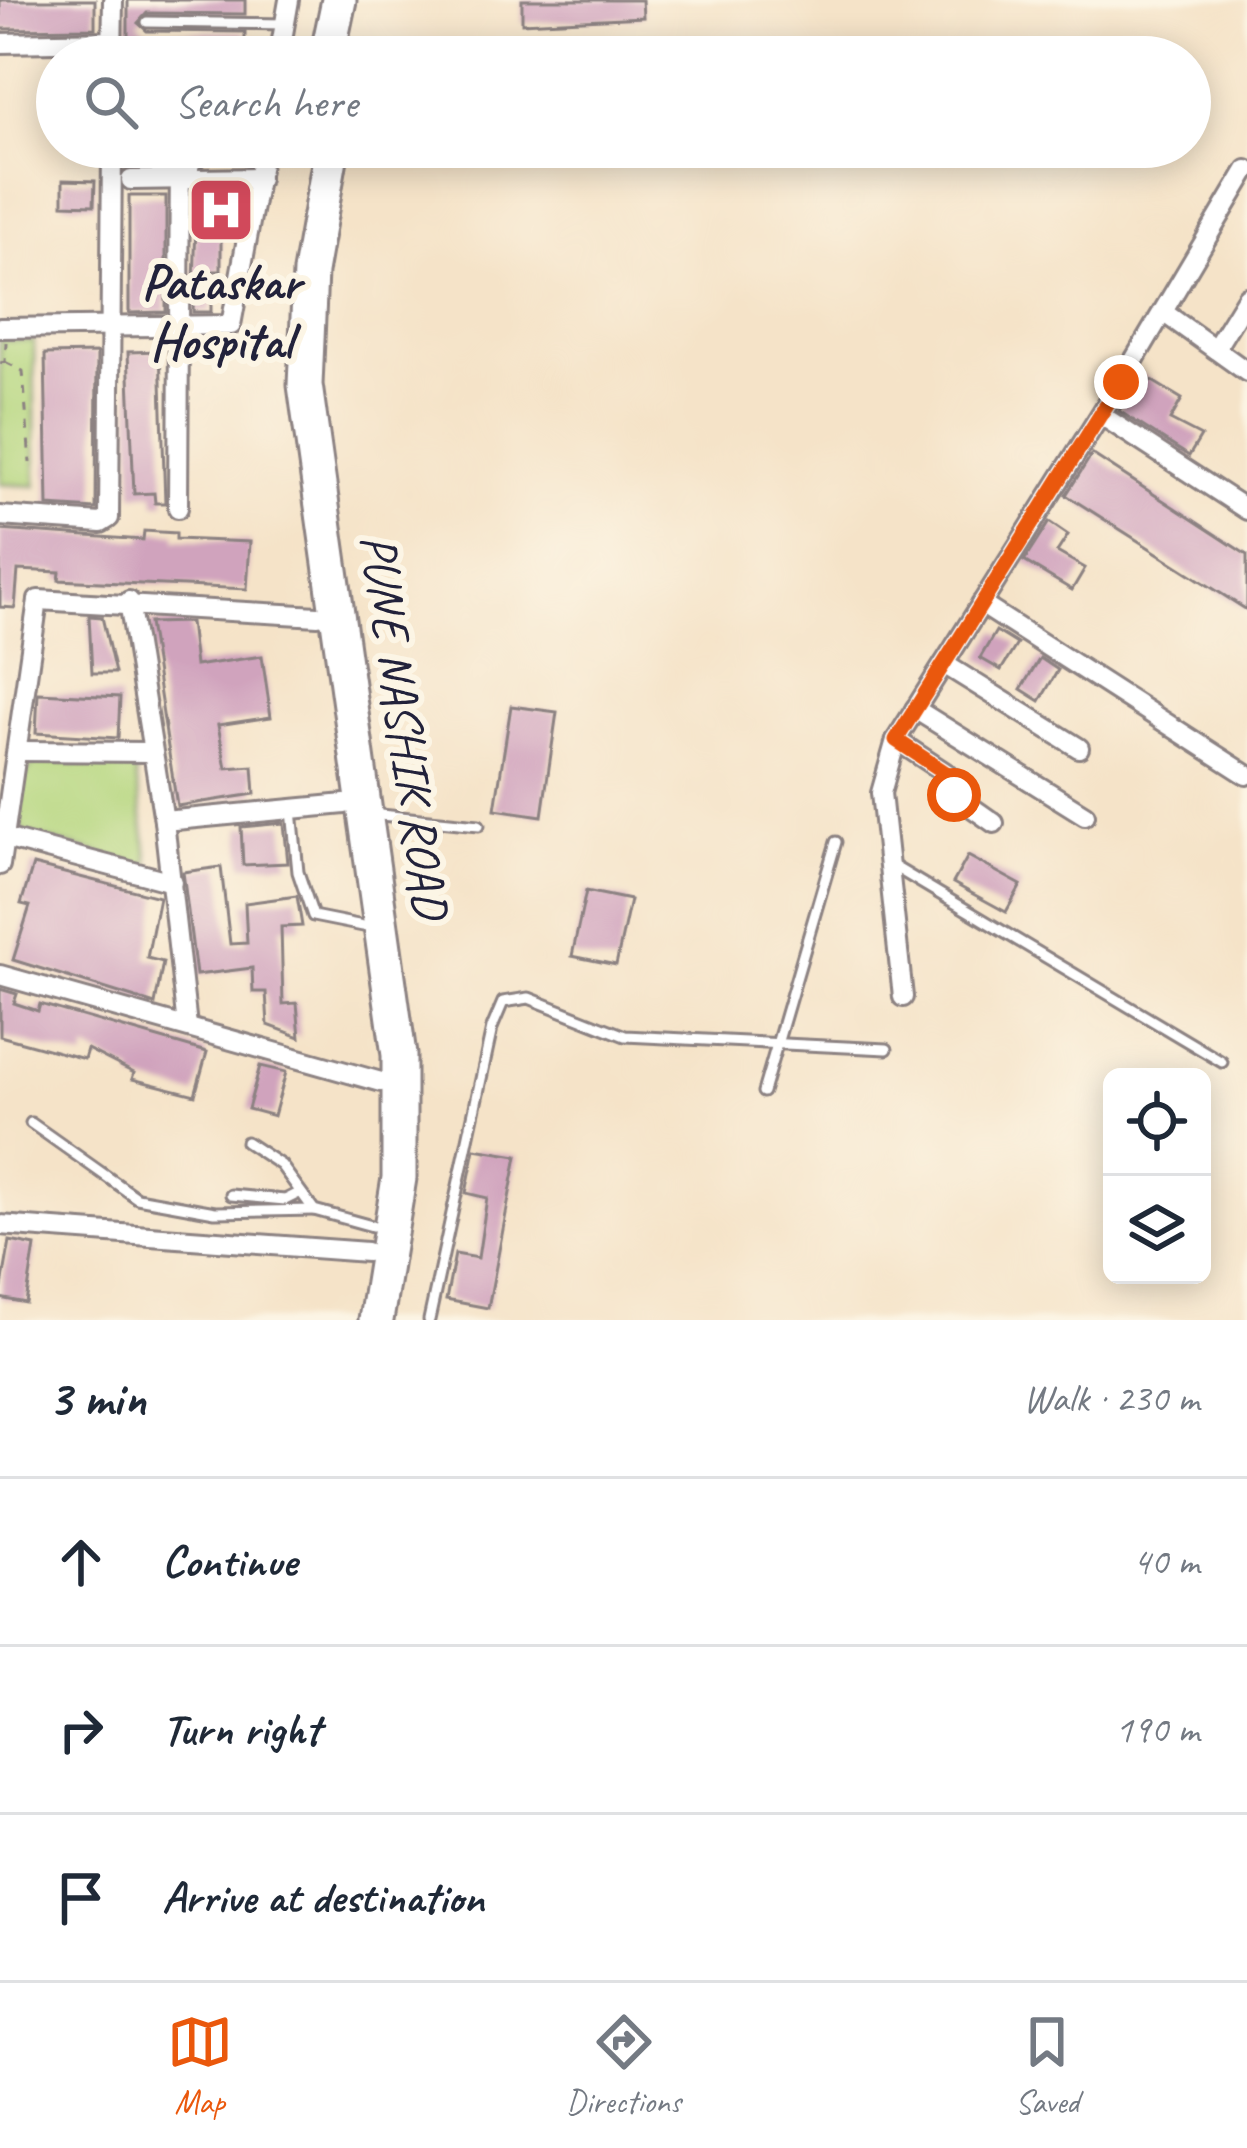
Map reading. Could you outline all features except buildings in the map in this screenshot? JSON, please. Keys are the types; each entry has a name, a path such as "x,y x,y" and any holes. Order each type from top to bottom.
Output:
{"highway":[{"path":"331,36 339,0"},
{"path":"354,36 362,0"},
{"name":"PUNE NASHIK ROAD","path":"306,168 289,266 285,358 318,616 394,1006 402,1117 394,1213 376,1320"},
{"name":"PUNE NASHIK ROAD","path":"328,168 310,272 305,385 355,809 381,1082 370,1239 355,1320"}],"street":[{"path":"112,0 112,36"},
{"path":"283,36 289,0"},
{"path":"0,44 36,46"},
{"path":"0,516 101,523 109,518 112,168"},
{"path":"178,508 183,168"},
{"path":"184,178 188,168"},
{"path":"3,328 223,328 236,316 261,168"},
{"path":"903,997 881,793 896,740 1101,415 1247,170"},
{"path":"131,180 259,178"},
{"path":"1215,349 1247,297"},
{"path":"1163,312 1247,372"},
{"path":"1101,415 1247,510"},
{"path":"0,866 20,752 38,600 318,616"},
{"path":"129,602 149,752 164,821 187,1026"},
{"path":"981,604 1247,775"},
{"path":"944,664 1079,748"},
{"path":"915,709 1085,815"},
{"path":"896,740 952,777 954,795 994,823"},
{"path":"20,752 149,752"},
{"path":"164,821 355,809"},
{"path":"5,838 172,882"},
{"path":"0,975 381,1082"},
{"path":"0,1225 370,1239"}],"lane":[{"path":"147,22 285,24"},
{"path":"355,809 479,825"},
{"path":"292,810 301,884 313,916 364,926"},
{"path":"763,1092 836,842"},
{"path":"888,863 1222,1062"},
{"path":"429,1320 492,1028 503,1002 529,998 625,1036 886,1049"},
{"path":"31,1124 136,1198 215,1212 314,1210"},
{"path":"246,1142 281,1165 297,1194 314,1210 370,1239"},
{"path":"230,1195 285,1200 297,1194"}],"path":[{"path":"3,328 3,362 23,371 30,463"}],"green space":[{"path":"0,340 34,341 36,486 0,484"},
{"path":"40,759 135,770 149,863 143,866 25,833 18,815 19,793 26,773"}],"place":[{"name":"Pataskar Hospital","path":"221,210"}],"route":[{"path":"954,795 952,777 896,740 1121,382"}]}
